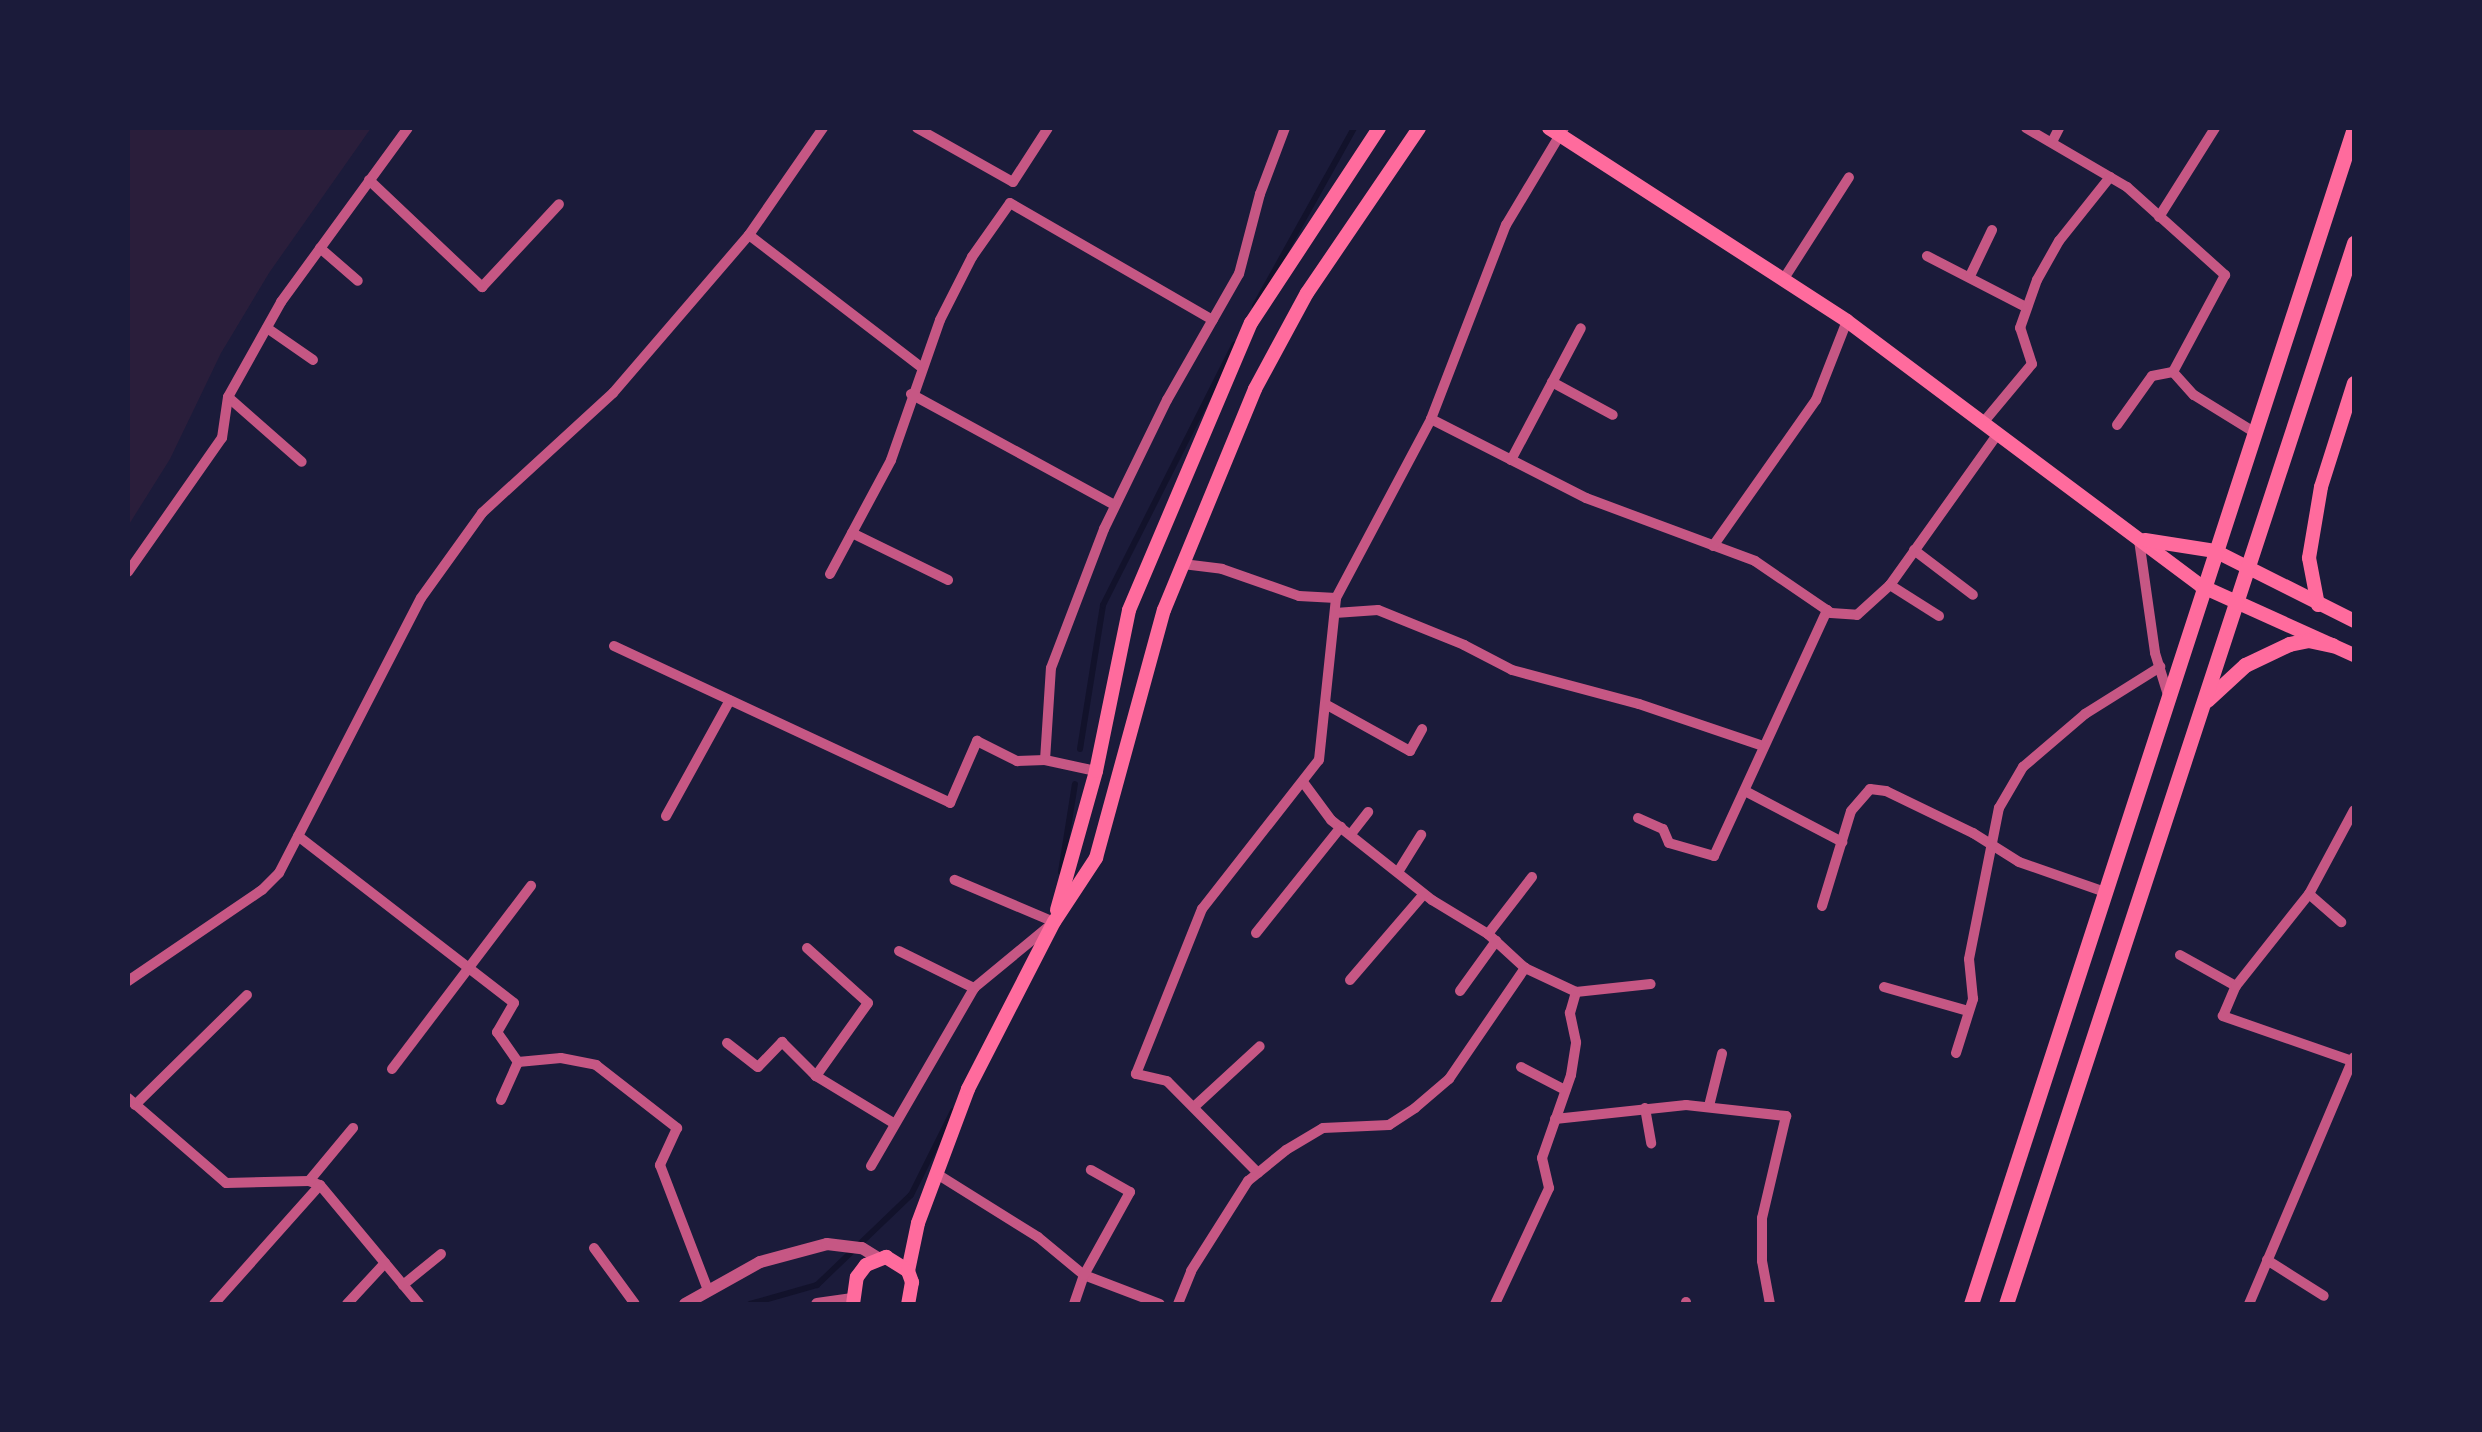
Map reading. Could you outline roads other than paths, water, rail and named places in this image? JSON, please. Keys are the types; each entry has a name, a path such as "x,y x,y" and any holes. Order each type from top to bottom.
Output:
{"main road":[{"path":"1054,922 1096,771 1129,610 1251,323 1380,128"},
{"path":"908,1304 912,1294 908,1271 918,1222 968,1089 1054,922 1096,858 1164,610 1255,389 1308,293 1419,128"},
{"path":"1970,1304 2106,892 2201,586 2354,128"},
{"path":"1558,129 1847,322 2201,586 2354,655"},
{"path":"2006,1304 2354,243"},
{"path":"2318,605 2308,558 2321,487 2354,383"},
{"path":"2139,539 2215,551 2354,620"},
{"path":"2204,702 2245,665 2289,644 2308,640 2332,645"},
{"path":"852,1302 857,1277 886,1259 918,1222"},
{"path":"886,1259 908,1271"}],"street":[{"path":"128,572 222,438 228,397 267,328 408,128"},
{"path":"128,981 262,890 279,873 421,598 482,513 613,393 749,235 823,128"},
{"path":"916,128 1013,182 1048,128"},
{"path":"1045,760 1052,668 1116,506 1239,274 1260,194 1285,128"},
{"path":"2026,128 2110,177 2225,275 2173,372"},
{"path":"2052,142 2059,128"},
{"path":"2159,216 2215,128"},
{"path":"1258,1173 1168,1082 1136,1074 1202,909 1319,760 1336,598 1431,419 1506,226 1558,129"},
{"path":"1783,280 1850,177"},
{"path":"1982,424 2032,364 2020,328 2024,306 2059,241 2110,177"},
{"path":"370,180 482,287 559,204"},
{"path":"830,574 891,460 921,366 972,256 1010,203 1213,320"},
{"path":"1970,276 1992,230"},
{"path":"749,235 921,366"},
{"path":"320,248 358,280"},
{"path":"1927,256 2024,306"},
{"path":"1714,546 1816,400 1847,322"},
{"path":"267,328 313,360"},
{"path":"1511,460 1581,328"},
{"path":"2173,372 2194,395 2254,432"},
{"path":"2117,425 2152,376 2173,372"},
{"path":"1552,382 1612,414"},
{"path":"911,394 1116,506"},
{"path":"228,397 302,462"},
{"path":"1431,419 1586,498 1755,561 1827,610 1856,615 1890,584 1997,435"},
{"path":"852,533 948,580"},
{"path":"2139,539 2168,696"},
{"path":"1914,550 1973,595"},
{"path":"1183,564 1222,569 1299,596 1336,598"},
{"path":"1890,584 1938,616"},
{"path":"1335,613 1378,610 1464,645 1512,670 1639,704 1763,746"},
{"path":"1638,818 1663,829 1669,843 1714,856 1827,610"},
{"path":"614,646 950,803 978,741 1018,761 1045,760 1096,771"},
{"path":"1956,1053 1972,999 1969,959 1999,808 2023,767 2125,685 2160,668"},
{"path":"666,816 730,700"},
{"path":"1327,704 1410,751 1422,729"},
{"path":"1303,782 1346,831 1424,894 1492,938 1525,968 1576,992 1650,984"},
{"path":"1822,906 1851,810 1870,789 1886,790 2019,862 2106,892"},
{"path":"1745,791 1842,842"},
{"path":"1256,933 1346,831 1368,812"},
{"path":"2248,1304 2353,1058 2223,1016 2236,986 2309,894 2353,816"},
{"path":"1398,872 1421,834"},
{"path":"298,836 514,1003 497,1032 518,1062"},
{"path":"1460,991 1532,876"},
{"path":"871,1166 974,988 1054,922 956,880"},
{"path":"392,1069 531,886"},
{"path":"1350,980 1424,894"},
{"path":"2309,894 2342,922"},
{"path":"807,948 868,1002 816,1076"},
{"path":"898,950 974,988"},
{"path":"2180,955 2236,986"},
{"path":"1178,1304 1220,1222 1258,1173 1323,1128 1388,1125 1415,1108 1449,1079 1525,968"},
{"path":"1884,987 1968,1011"},
{"path":"1495,1304 1549,1188 1542,1158 1576,1042 1570,1014 1576,992"},
{"path":"247,995 131,1102 226,1183 315,1183 419,1304"},
{"path":"727,1042 758,1067 782,1042 816,1076 895,1124"},
{"path":"1195,1106 1260,1046"},
{"path":"1709,1106 1722,1054"},
{"path":"518,1062 562,1058 596,1065 677,1128 660,1165 708,1290"},
{"path":"501,1100 518,1062"},
{"path":"1521,1066 1565,1090"},
{"path":"1555,1119 1645,1108 1709,1106 1786,1116 1762,1218 1770,1304"},
{"path":"1645,1108 1651,1143"},
{"path":"214,1304 315,1183 353,1128"},
{"path":"1074,1304 1084,1275 1130,1192 1091,1170"},
{"path":"937,1174 1038,1237 1084,1275 1160,1304"},
{"path":"685,1304 760,1262 827,1244 862,1248 886,1259"},
{"path":"594,1248 635,1304"},
{"path":"403,1285 441,1254"},
{"path":"2267,1260 2324,1296"},
{"path":"347,1304 385,1263"},
{"path":"816,1304 852,1302"}],"waterway":[{"path":"1255,306 1354,128"},
{"path":"1080,749 1103,605 1235,344"},
{"path":"1061,872 1075,784"},
{"path":"750,1304 817,1285 911,1195 953,1111"}]}
